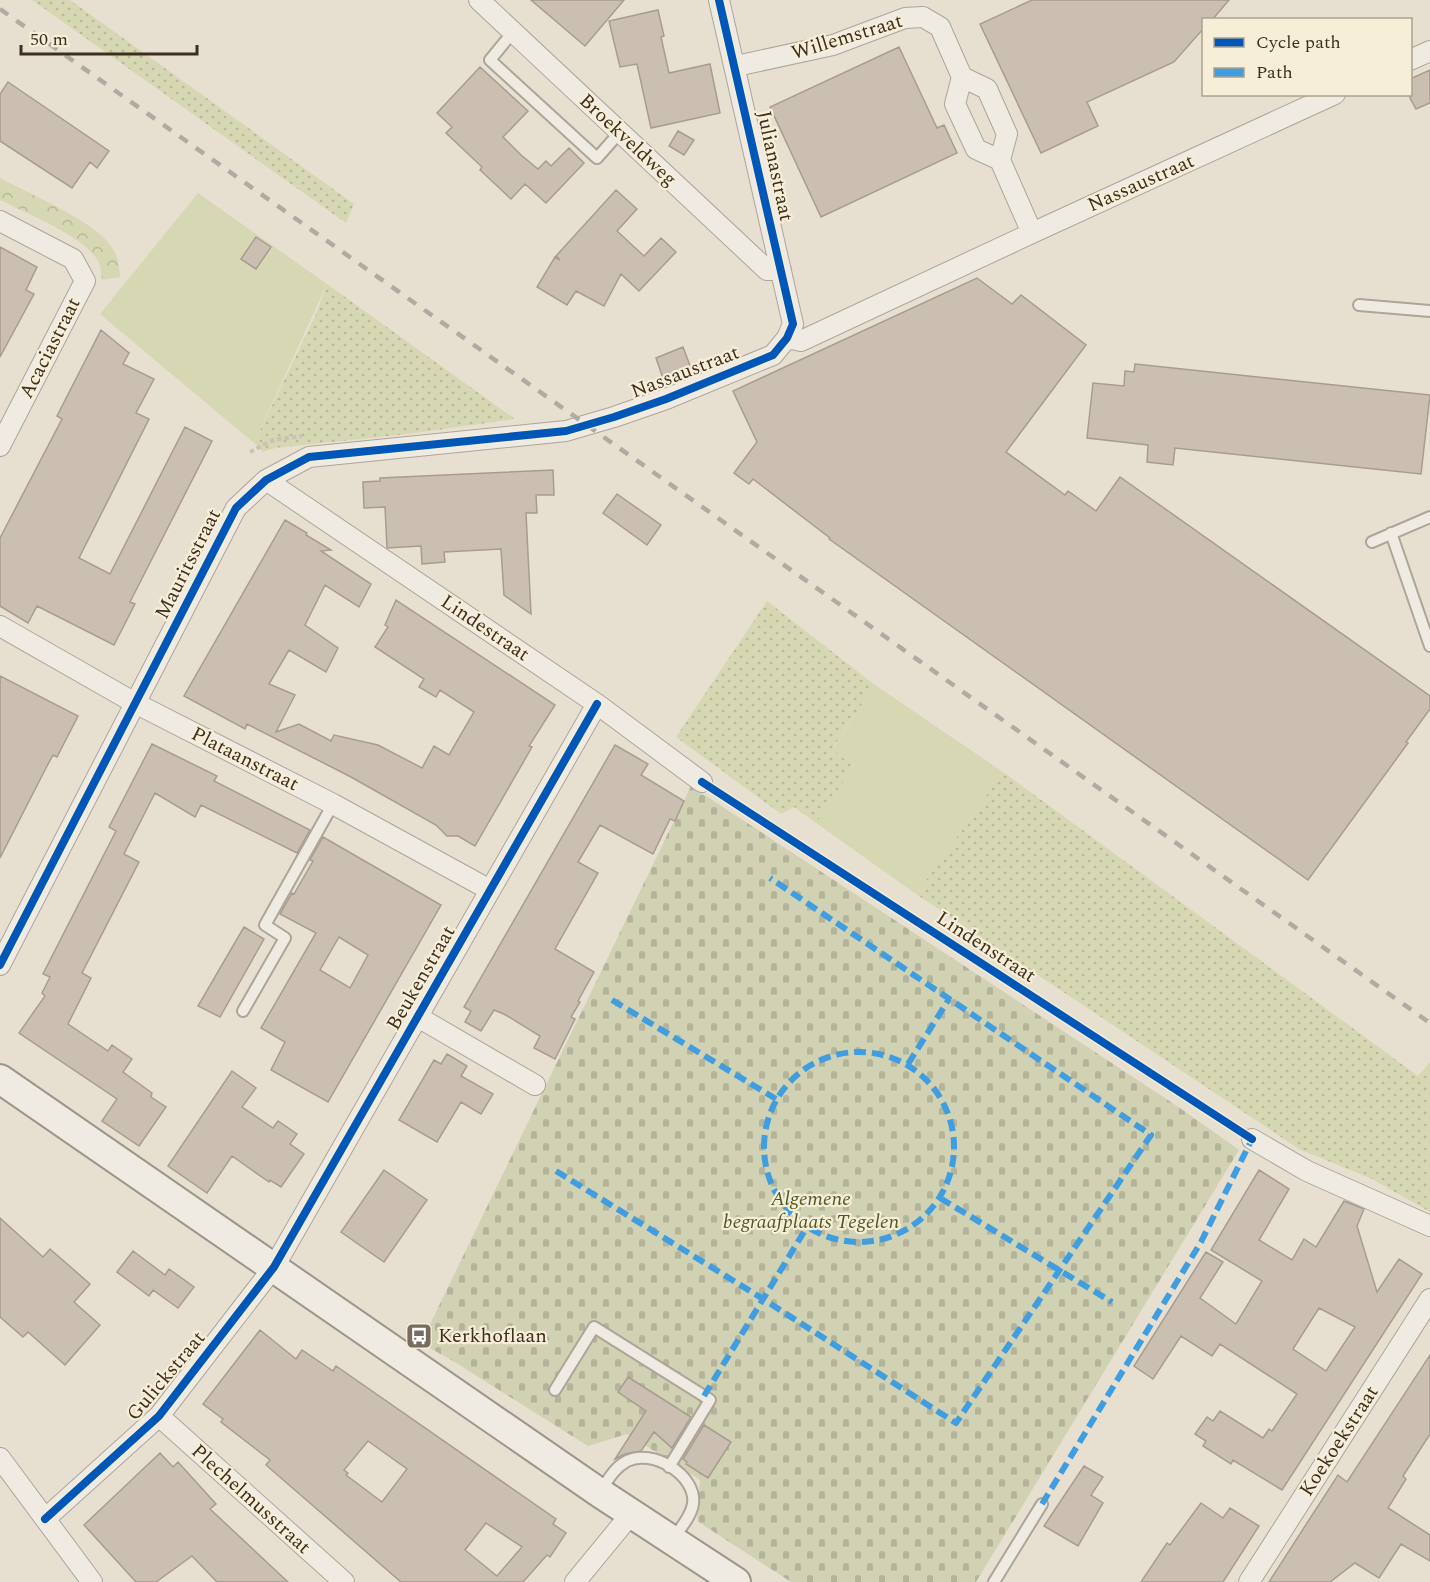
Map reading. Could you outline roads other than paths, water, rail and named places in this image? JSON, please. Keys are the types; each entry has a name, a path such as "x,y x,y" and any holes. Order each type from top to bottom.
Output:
{"street":[{"name":"Broekveldweg","path":"479,0 767,270 781,270"},
{"name":"Julianastraat","path":"719,0 736,66 793,324 788,338"},
{"name":"Willemstraat","path":"736,66 833,45 905,18 923,16 940,27 962,78"},
{"path":"1412,59 1430,51"},
{"path":"1000,160 976,149 955,104 962,78 987,89 1006,134 1000,160 1032,232"},
{"name":"Nassaustraat","path":"587,425 666,399 773,355 788,338 801,341 1032,232 1331,96"},
{"name":"Acaciastraat","path":"0,221 73,259 85,281 0,446"},
{"name":"Mauritsstraat","path":"0,965 236,508 266,480 309,457 566,431 587,425"},
{"name":"Lindestraat","path":"266,480 597,704 702,782"},
{"name":"Plataanstraat","path":"0,626 135,703 333,804 490,891"},
{"name":"Beukenstraat","path":"274,1267 597,704"},
{"name":"Beukenstraat","path":"418,1017 535,1085"},
{"path":"0,1079 631,1514 736,1582"},
{"path":"1252,1139 1307,1171 1430,1226"},
{"name":"Gulickstraat","path":"45,1519 159,1416 274,1267"},
{"name":"Koekoekstraat","path":"1249,1582 1430,1299"},
{"name":"Plechelmusstraat","path":"159,1416 344,1582"},
{"path":"0,1458 92,1582"},
{"path":"575,1582 631,1514"}],"lane":[{"path":"513,32 490,60 597,158 620,132"},
{"path":"1359,305 1430,311"},
{"path":"1371,542 1430,517"},
{"path":"1391,533 1430,646"},
{"path":"243,1011 285,938 265,925 333,804"},
{"path":"555,1390 594,1328 710,1400 669,1467"},
{"path":"600,1492 613,1472 635,1458 655,1459 669,1467 685,1478 693,1497 690,1513 672,1540"},
{"path":"994,1582 1042,1504"}],"railway":[{"path":"0,9 1430,1023"}],"place":[{"name":"Kerkhoflaan","path":"419,1336"}],"park label":[{"name":"Algemene begraafplaats Tegelen","path":"811,1210"}]}
